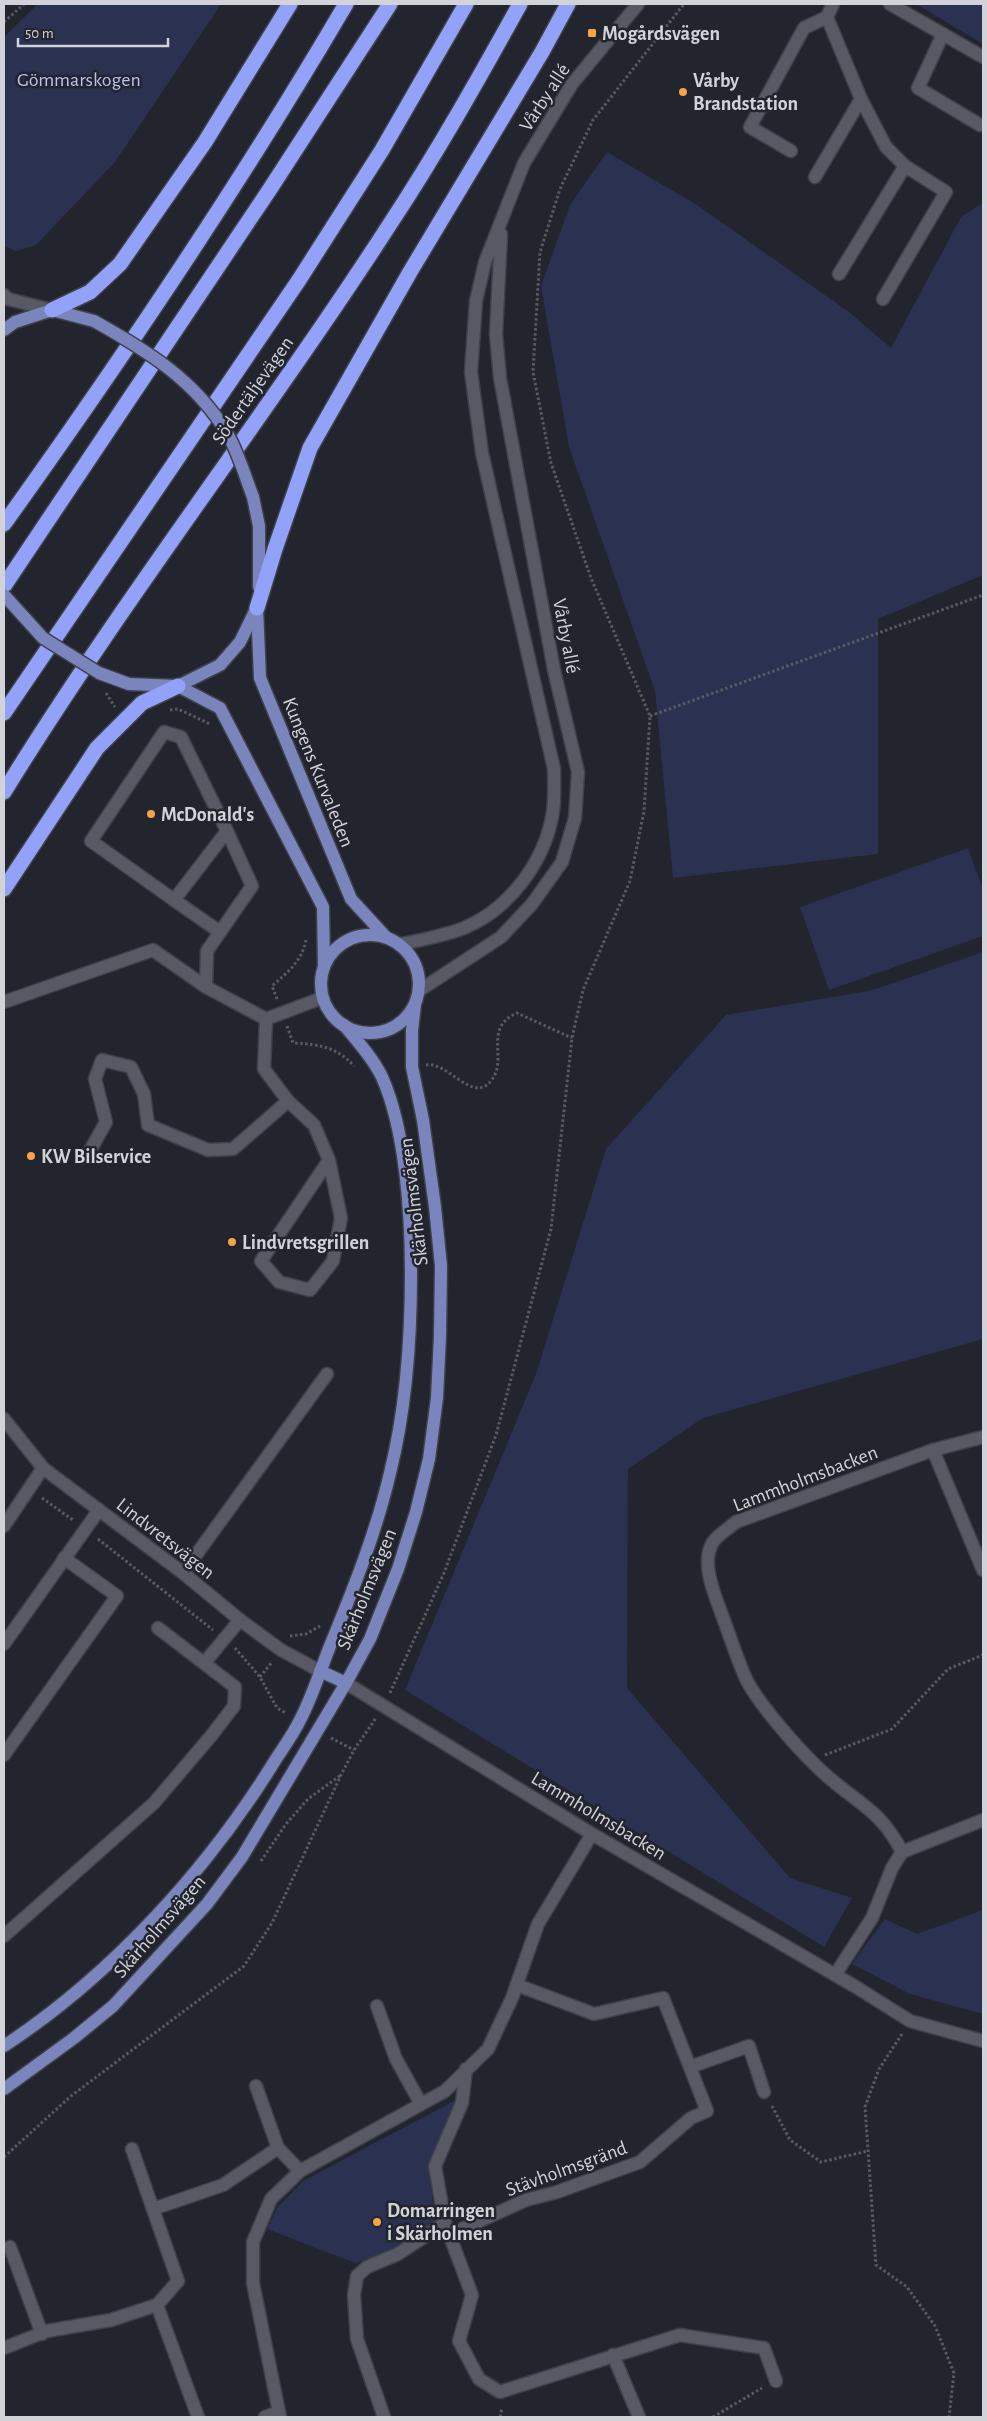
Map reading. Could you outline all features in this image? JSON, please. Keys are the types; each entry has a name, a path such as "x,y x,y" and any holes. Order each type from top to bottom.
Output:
{"highway":[{"path":"52,310 90,292 120,264 205,142 290,4"},
{"path":"4,524 150,315 236,186 346,4"},
{"path":"4,586 270,189 390,4"},
{"path":"4,713 299,280 382,150 466,4"},
{"name":"Södertäljevägen","path":"4,792 55,710 122,610 390,225 445,136 520,4"},
{"path":"257,608 275,548 310,448 410,272 542,52 568,4"},
{"path":"4,889 97,748 142,703 178,686"}],"main road":[{"path":"4,330 15,322 52,310 94,321 144,349 176,373 206,404 227,434 253,497 259,526 261,564 257,608 240,642 220,664 178,686"},
{"path":"4,595 44,638 99,673 129,684 178,686 220,708 323,907 324,967"},
{"name":"Kungens Kurvaleden","path":"257,608 260,678 351,899 385,936"},
{"path":"367,934 385,936 401,944 412,957 419,973 420,990 408,1016 397,1025 384,1031 364,1032 344,1025 330,1014 322,998 320,982 324,967 334,950 350,939 367,934"},
{"name":"Skärholmsvägen","path":"4,2089 74,2038 113,2006 207,1904 242,1857 346,1683 370,1639 398,1569 416,1512 429,1460 437,1398 441,1266 428,1159 412,1067 412,1032 415,1004"},
{"name":"Skärholmsvägen","path":"4,2046 67,1999 129,1943 214,1850 251,1800 300,1722 352,1592 390,1474 400,1425 411,1308 408,1198 391,1104 381,1076 344,1025"},
{"path":"320,1671 346,1683"}],"street":[{"name":"Vårby allé","path":"401,944 465,927 483,918 503,903 520,886 546,840 553,812 554,769 482,453 471,372 476,301 485,262 502,224 524,163 567,92 638,4"},
{"path":"791,151 750,127 804,28 827,16 834,4"},
{"path":"890,4 983,57"},
{"path":"827,16 861,99 886,147 905,166 946,192 883,299"},
{"path":"943,34 918,88 980,125"},
{"path":"815,177 861,99"},
{"path":"839,274 905,166"},
{"name":"Vårby allé","path":"420,990 501,937 532,904 562,862 575,818 578,772 554,670 500,378 496,334 502,224"},
{"path":"4,295 8,299 52,310"},
{"path":"206,987 207,951 252,886 181,737 164,732 91,841 220,932"},
{"path":"174,900 227,831"},
{"path":"4,1002 153,950 206,987 266,1019 322,998"},
{"path":"266,1019 264,1069 288,1101 314,1125 329,1160 341,1218 333,1261 310,1290 279,1282 261,1262 329,1160"},
{"path":"87,1156 106,1122 95,1079 102,1060 131,1067 144,1094 148,1125 208,1150 233,1149 288,1101"},
{"path":"183,1573 327,1374"},
{"name":"Lindvretsvägen","path":"4,1419 43,1468 183,1573 240,1620 282,1650 320,1671"},
{"name":"Lammholmsbacken","path":"902,1852 893,1833 879,1816 827,1776 810,1760 757,1697 747,1679 713,1589 708,1563 713,1542 736,1522 933,1450 983,1437"},
{"path":"933,1450 983,1570"},
{"path":"4,1526 43,1468"},
{"path":"4,1644 98,1510"},
{"path":"4,1755 117,1596 64,1558"},
{"path":"205,1662 240,1620"},
{"path":"4,1936 154,1803 234,1706 235,1687 205,1662 158,1628"},
{"name":"Lammholmsbacken","path":"346,1683 592,1834 835,1974 910,2021 983,2041"},
{"path":"835,1974 872,1918 892,1868 902,1852 983,1820"},
{"path":"265,2417 279,2415 253,2283 253,2242 271,2199 300,2171 445,2091 488,2049 517,1986 538,1924 592,1834"},
{"name":"Stävholmsgränd","path":"384,2417 357,2339 354,2295 357,2276 367,2267 448,2229 526,2200 557,2192 640,2162 691,2118 707,2111 663,1998 594,2014 517,1986"},
{"path":"377,2006 396,2059 421,2104"},
{"path":"690,2066 749,2046 764,2092"},
{"path":"466,2069 462,2103 435,2166 448,2229 472,2295 459,2341 479,2379 500,2392 680,2335 764,2348 776,2381"},
{"path":"256,2086 278,2148 300,2171"},
{"path":"153,2209 223,2185 278,2148"},
{"path":"4,2348 42,2334 111,2320 157,2305 178,2281 132,2149"},
{"path":"10,2247 42,2334"},
{"path":"157,2305 198,2417"},
{"path":"613,2355 639,2417"}],"path":[{"path":"4,22 24,4"},
{"path":"4,2157 71,2096 244,1966 272,1923 350,1758 384,1706 444,1573 496,1435 550,1229 572,1038 583,990 630,881 644,811 650,716 584,560 552,463 533,372 540,252 560,189 593,120 684,4"},
{"path":"650,716 983,595"},
{"path":"272,986 293,1043 326,1046 341,1054 357,1070"},
{"path":"412,1067 432,1064 440,1066 469,1086 477,1088 485,1085 490,1081 496,1069 498,1029 503,1022 517,1014 572,1038"},
{"path":"29,1489 85,1529 224,1639 243,1655 260,1677 282,1650 291,1634 306,1634 315,1631 325,1619"},
{"path":"810,1760 892,1729 948,1669 983,1656"},
{"path":"910,2021 878,2069 865,2107 876,2265 907,2287 935,2326 954,2373 949,2417"},
{"path":"764,2092 790,2140 821,2162 868,2151"},
{"path":"714,2417 742,2398 776,2381"}],"green space":[{"name":"Gömmarskogen","path":"38,4 221,4 115,162 36,245 16,251 4,246 4,37"},
{"path":"916,4 983,4 983,44"},
{"path":"607,152 697,205 849,312 891,348 961,217 983,203 983,575 878,619 878,854 673,878 655,691 569,447 541,286 570,205"},
{"path":"968,848 983,890 983,936 829,990 800,907"},
{"path":"983,952 983,1339 703,1418 628,1469 627,1688 790,1878 852,1898 824,1947 405,1690 536,1374 606,1149 726,1015 873,990"},
{"path":"983,1910 983,2014 910,1994 852,1964 885,1919 917,1934"},
{"path":"456,2100 429,2169 435,2221 388,2253 355,2263 267,2229 277,2208 303,2181"}],"place":[{"name":"Mogårdsvägen","path":"592,33"},
{"name":"Vårby Brandstation","path":"683,92"},
{"name":"McDonald's","path":"151,814"},
{"name":"KW Bilservice","path":"31,1156"},
{"name":"Lindvretsgrillen","path":"232,1242"},
{"name":"Domarringen i Skärholmen","path":"377,2222"}]}
